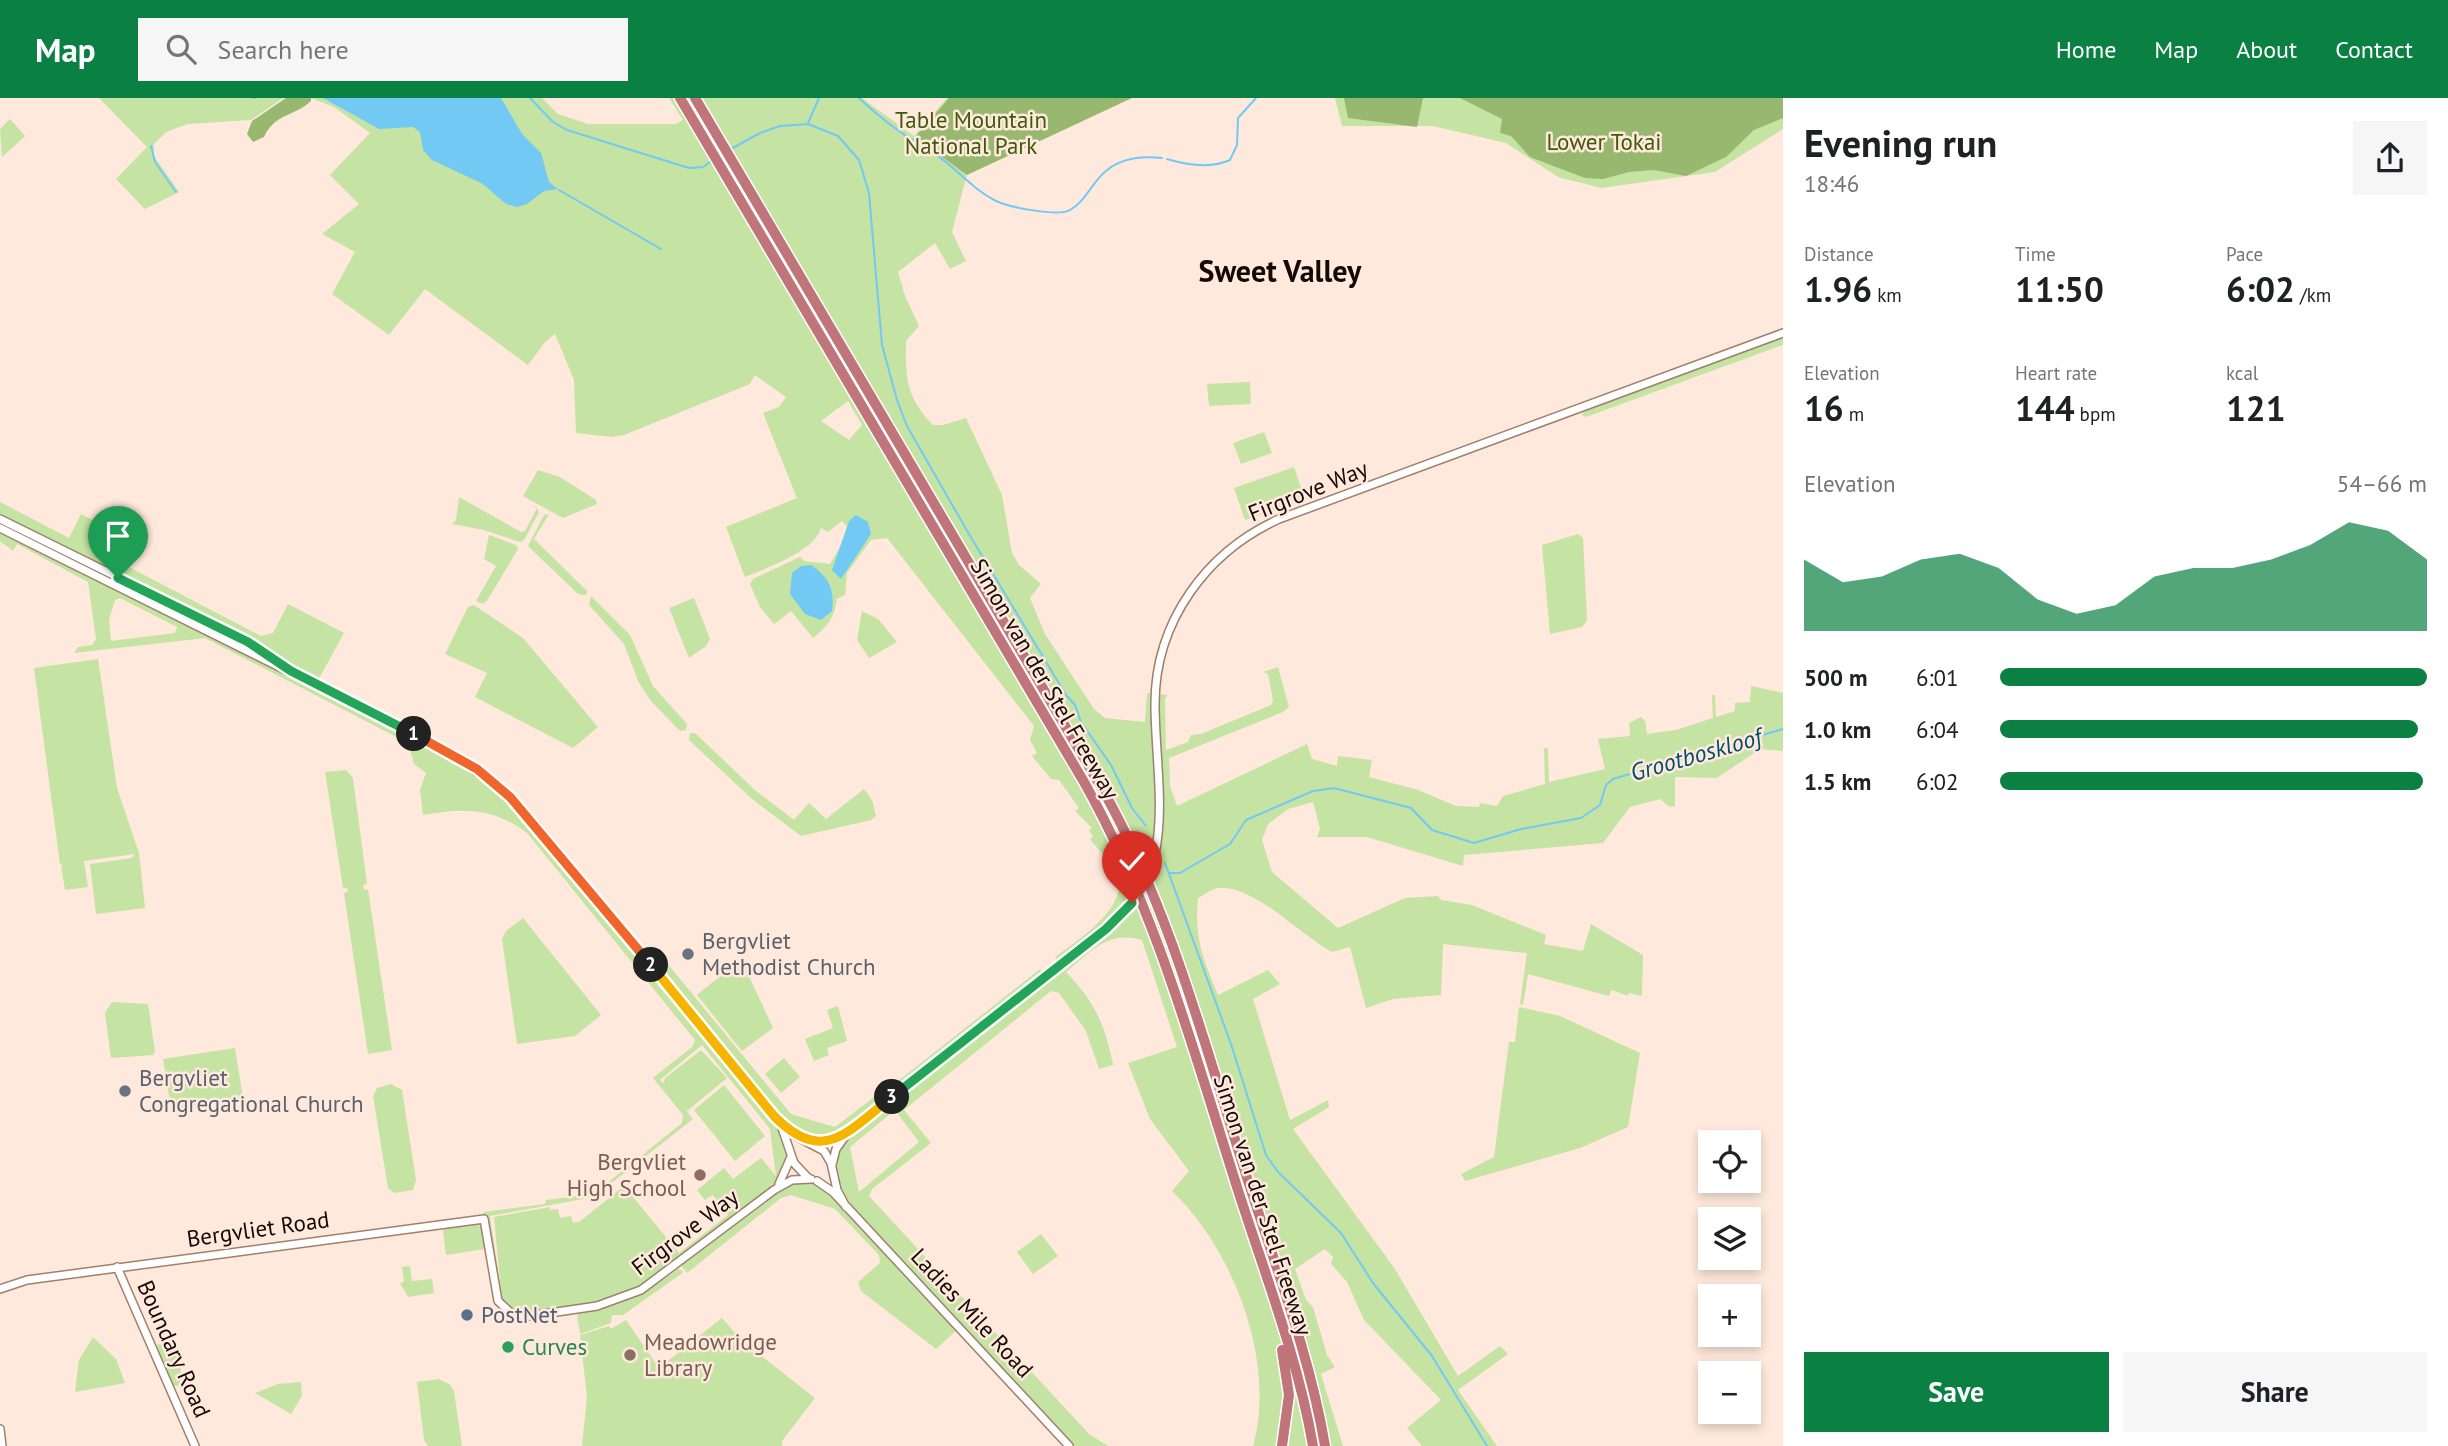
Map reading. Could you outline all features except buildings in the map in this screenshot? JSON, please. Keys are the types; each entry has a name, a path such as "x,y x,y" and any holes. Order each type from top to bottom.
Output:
{"highway":[{"name":"Simon van der Stel Freeway","path":"680,98 1073,762 1119,847 1160,947 1296,1374 1312,1446"},
{"name":"Simon van der Stel Freeway","path":"695,98 1128,836 1172,944 1316,1403 1327,1446"},
{"path":"1252,1236 1287,1370 1289,1406 1282,1446"}],"street":[{"name":"Firgrove Way","path":"808,1141 830,1140 854,1127 1124,912 1146,881 1155,854 1159,826 1155,701 1161,656 1172,622 1188,594 1225,553 1258,529 1279,519 1783,333"},
{"path":"0,519 248,642 291,671"},
{"path":"0,528 421,737 498,785 536,825 774,1116 790,1132 824,1151 832,1167 828,1178 814,1180 800,1171 791,1154 787,1137 774,1116"},
{"name":"Firgrove Way","path":"832,1167 837,1147 854,1127"},
{"path":"791,1154 795,1143 808,1141"},
{"name":"Firgrove Way","path":"774,1190 786,1175 791,1154"},
{"name":"Ladies Mile Road","path":"832,1167 835,1187 846,1207"},
{"name":"Firgrove Way","path":"484,1219 498,1301 509,1312 525,1317 597,1306 642,1290 774,1190 792,1180 814,1180"},
{"name":"Ladies Mile Road","path":"814,1180 829,1188 1069,1446"},
{"name":"Bergvliet Road","path":"0,1292 23,1280 484,1219"},
{"name":"Boundary Road","path":"117,1267 195,1446"},
{"path":"0,1429 2,1446"}],"green space":[{"path":"99,98 283,98 251,120 188,124 166,132 154,144 154,156 179,192 145,209 116,179 147,147"},
{"path":"286,98 311,98 311,101 279,119 264,137 253,142 247,134 252,121"},
{"path":"311,98 542,98 558,114 588,124 676,124 683,120 669,98 862,98 914,136 947,98 1130,98 967,174 952,232 966,261 950,269 935,243 898,272 905,296 919,326 906,341 907,377 912,396 933,425 966,418 1002,495 1012,553 1019,565 1041,584 1030,598 1045,634 1094,709 1105,718 1145,722 1147,693 1168,695 1165,698 1166,750 1188,742 1191,735 1201,734 1271,705 1273,700 1268,674 1263,672 1278,667 1289,707 1283,712 1169,758 1170,786 1177,806 1307,744 1312,759 1337,766 1338,756 1372,760 1369,777 1418,790 1456,806 1479,807 1480,803 1497,806 1503,796 1545,784 1544,748 1548,748 1549,782 1605,769 1598,739 1630,736 1629,723 1641,717 1645,721 1647,734 1676,730 1713,718 1712,695 1715,695 1716,717 1735,711 1735,703 1750,702 1751,686 1783,693 1783,751 1760,749 1717,778 1675,777 1675,806 1670,807 1660,799 1630,807 1603,843 1464,855 1463,866 1367,837 1317,837 1320,829 1313,802 1288,809 1268,824 1262,840 1272,872 1338,928 1405,898 1438,896 1441,900 1472,905 1546,935 1544,944 1583,951 1591,924 1643,955 1642,996 1629,993 1628,996 1612,990 1609,996 1528,974 1523,1005 1520,1004 1527,953 1443,944 1441,995 1393,999 1366,1008 1350,947 1332,952 1261,902 1232,889 1218,888 1198,898 1197,925 1201,948 1218,995 1268,970 1280,984 1253,999 1290,1120 1328,1100 1329,1107 1293,1129 1395,1269 1458,1376 1500,1346 1508,1354 1458,1390 1497,1446 1422,1446 1407,1428 1441,1400 1364,1320 1347,1282 1331,1264 1333,1257 1325,1249 1295,1269 1306,1300 1313,1307 1327,1355 1335,1367 1321,1374 1343,1446 1253,1446 1259,1413 1259,1379 1254,1344 1244,1309 1231,1275 1214,1244 1194,1215 1172,1191 1189,1171 1150,1119 1128,1063 1177,1047 1142,940 1130,938 1109,940 1092,950 1066,972 1097,1014 1113,1065 1099,1069 1086,1031 1059,993 1051,991 904,1110 931,1143 872,1189 869,1196 1089,1434 1108,1446 1069,1446 959,1328 936,1349 861,1291 858,1282 880,1263 879,1255 835,1209 791,1195 781,1198 687,1273 680,1264 656,1282 614,1301 515,1315 496,1295 483,1212 545,1204 546,1200 586,1195 601,1188 682,1123 683,1115 653,1078 693,1046 695,1040 527,833 490,814 451,811 423,815 420,790 426,773 414,764 408,743 205,638 74,653 78,647 92,645 96,639 88,582 17,544 13,551 0,541 0,528 287,669 271,656 0,519 0,502 69,538 81,514 136,543 125,565 261,636 273,633 288,604 344,633 316,684 498,785 647,959 657,951 791,1114 835,1127 886,1088 892,1097 1060,964 1055,957 1100,921 1116,898 1119,885 1117,873 1090,839 1093,836 1089,830 1092,828 1075,811 1079,808 1059,780 1051,779 1032,756 1037,753 1030,740 1034,726 887,538 871,540 847,573 845,595 837,599 830,621 813,638 791,611 774,624 760,607 750,584 753,579 800,557 804,561 830,564 850,530 842,521 828,532 821,528 817,537 799,552 745,577 726,527 797,498 763,413 779,407 786,397 755,375 750,384 624,435 611,437 576,433 574,380 555,334 545,342 528,365 425,289 389,335 332,294 355,252 322,234 359,204 330,175 370,133 334,107","holes":["848,401 862,425 849,440 821,421","120,598 177,627 175,633 111,641 109,620 115,600","702,1045 770,1129 776,1176 761,1158 733,1179 724,1168 697,1190 705,1200 713,1195 728,1215 679,1253 624,1186 579,1222 573,1223 571,1216 560,1218 558,1209 550,1210 550,1207 494,1217 501,1290 490,1216 594,1197 693,1119 680,1103 687,1111 727,1078 701,1050 665,1078 664,1083 660,1080","895,1110 919,1142 859,1192 850,1147","777,1119 802,1139 844,1138 832,1166 843,1203 811,1179 787,1182 776,1187 791,1151"]},
{"name":"Table Mountain National Park","path":"949,98 1132,98 967,175 915,137"},
{"name":"Lower Tokai","path":"1335,98 1783,98 1783,129 1715,172 1601,188 1558,177 1506,143 1433,126 1342,126"},
{"path":"1344,98 1423,98 1417,127 1348,118"},
{"name":"Lower Tokai","path":"1460,98 1783,98 1783,118 1754,130 1726,157 1686,176 1654,170 1629,172 1603,179 1585,178 1530,157 1511,136 1500,133 1502,119"},
{"path":"10,119 25,136 2,157 0,129"},
{"path":"1783,337 1783,345 1586,417 1582,415 1584,410"},
{"path":"1250,382 1251,404 1209,406 1207,384"},
{"path":"1264,432 1272,453 1241,464 1233,443"},
{"path":"1294,467 1305,499 1245,520 1234,488"},
{"path":"538,470 560,477 596,500 597,504 563,518 523,496"},
{"path":"459,497 521,532 525,531 537,508 539,512 524,540 520,542 484,530 452,524 456,520"},
{"path":"549,514 534,539 588,592 585,595 578,594 528,546 544,515"},
{"path":"1578,534 1583,538 1587,621 1582,627 1550,634 1542,545"},
{"path":"489,535 516,545 518,549 487,601 482,604 476,601 496,566 484,559"},
{"path":"591,596 630,635 653,686 687,724 686,730 680,731 651,701 639,683 624,644 589,605"},
{"path":"694,598 710,639 706,646 689,658 669,608"},
{"path":"474,605 523,638 598,727 573,748 475,697 487,673 445,654 468,607"},
{"path":"862,611 878,619 897,642 869,658 857,640"},
{"path":"98,659 117,788 139,853 145,908 96,914 90,864 132,858 135,854 84,861 88,887 65,890 61,865 64,864 60,864 34,668"},
{"path":"690,733 695,733 755,790 794,820 809,803 826,819 864,789 872,800 876,816 871,820 801,836 752,799 689,740"},
{"path":"346,770 353,778 367,884 363,885 364,890 368,889 392,1050 368,1054 344,893 348,892 347,888 343,888 325,772"},
{"path":"523,918 601,1015 575,1036 517,1044 502,939 506,931"},
{"path":"741,959 773,1028 742,1051 697,995"},
{"path":"1040,969 1043,973 893,1089 893,1085"},
{"path":"112,1002 148,1004 155,1052 153,1055 111,1058 105,1013"},
{"path":"838,1006 847,1041 827,1048 829,1055 814,1061 805,1039 833,1028 827,1010"},
{"path":"1519,1007 1560,1016 1640,1053 1628,1127 1580,1148 1465,1181 1461,1174 1494,1157 1509,1042 1515,1042"},
{"path":"235,1048 243,1098 171,1109 163,1059"},
{"path":"784,1058 800,1077 781,1093 765,1074"},
{"path":"391,1084 402,1090 416,1180 413,1190 394,1193 388,1188 373,1096 377,1088"},
{"path":"724,1085 765,1136 735,1161 694,1110"},
{"path":"477,1224 481,1226 485,1249 446,1255 443,1232 445,1228"},
{"path":"1041,1234 1058,1256 1033,1274 1017,1252"},
{"path":"410,1266 412,1281 432,1279 434,1293 408,1297 400,1283 404,1282 402,1267"},
{"path":"678,1269 683,1271 681,1274 623,1315 612,1315 611,1323 580,1334 577,1315 581,1312 632,1297"},
{"path":"722,1318 742,1341 815,1398 782,1441 782,1446 582,1446 587,1397 580,1335 609,1326 611,1329 626,1320 659,1368"},
{"path":"93,1337 116,1359 125,1383 75,1392 79,1360"},
{"path":"169,1343 170,1350 177,1352 184,1386 172,1386 154,1345"},
{"path":"439,1379 449,1384 454,1391 462,1446 428,1446 424,1440 417,1382"},
{"path":"301,1382 302,1396 291,1414 255,1393 278,1384"}],"water":[{"path":"323,98 501,98 522,134 541,153 549,182 558,189 544,191 527,204 517,207 506,204 483,184 432,160 423,150 420,132 413,127 379,129"},
{"path":"856,515 868,522 871,534 841,579 832,570 849,521"},
{"path":"811,565 826,579 833,597 832,611 821,620 805,614 790,594 792,573 801,566"}],"waterway":[{"path":"530,98 553,122 567,130 689,168 703,167 712,161"},
{"path":"808,123 819,98"},
{"path":"859,98 986,195 996,201 1022,208 1045,212 1070,210 1080,202 1101,175 1118,163 1147,157 1162,158"},
{"path":"1167,159 1198,165 1230,160 1237,145 1238,118 1256,98"},
{"path":"731,149 760,133 780,126 808,124 838,136 859,160 869,193 882,345 907,426 966,529 1066,695 1075,705 1081,722 1111,765 1132,808 1146,826"},
{"path":"151,146 155,162 176,192"},
{"path":"559,190 661,249"},
{"name":"Grootboskloof","path":"1170,873 1180,873 1230,844 1246,820 1313,791 1334,788 1411,808 1432,830 1474,843 1521,829 1581,818 1600,805 1606,785 1613,779 1783,729"},
{"path":"1165,863 1231,1044 1266,1155 1278,1172 1341,1233 1373,1283 1432,1356 1487,1446"}],"place":[{"name":"Bergvliet Methodist Church","path":"688,954"},
{"name":"Bergvliet Congregational Church","path":"125,1091"},
{"name":"Bergvliet High School","path":"700,1175"},
{"name":"PostNet","path":"467,1315"},
{"name":"Curves","path":"508,1347"},
{"name":"Meadowridge Library","path":"630,1355"}],"district":[{"name":"Sweet Valley","path":"1280,272"}],"route":[{"path":"118,578 248,642 291,671 459,758 498,785 536,825 774,1116 790,1132 805,1140 830,1140 854,1127 1106,929 1132,903"}]}
